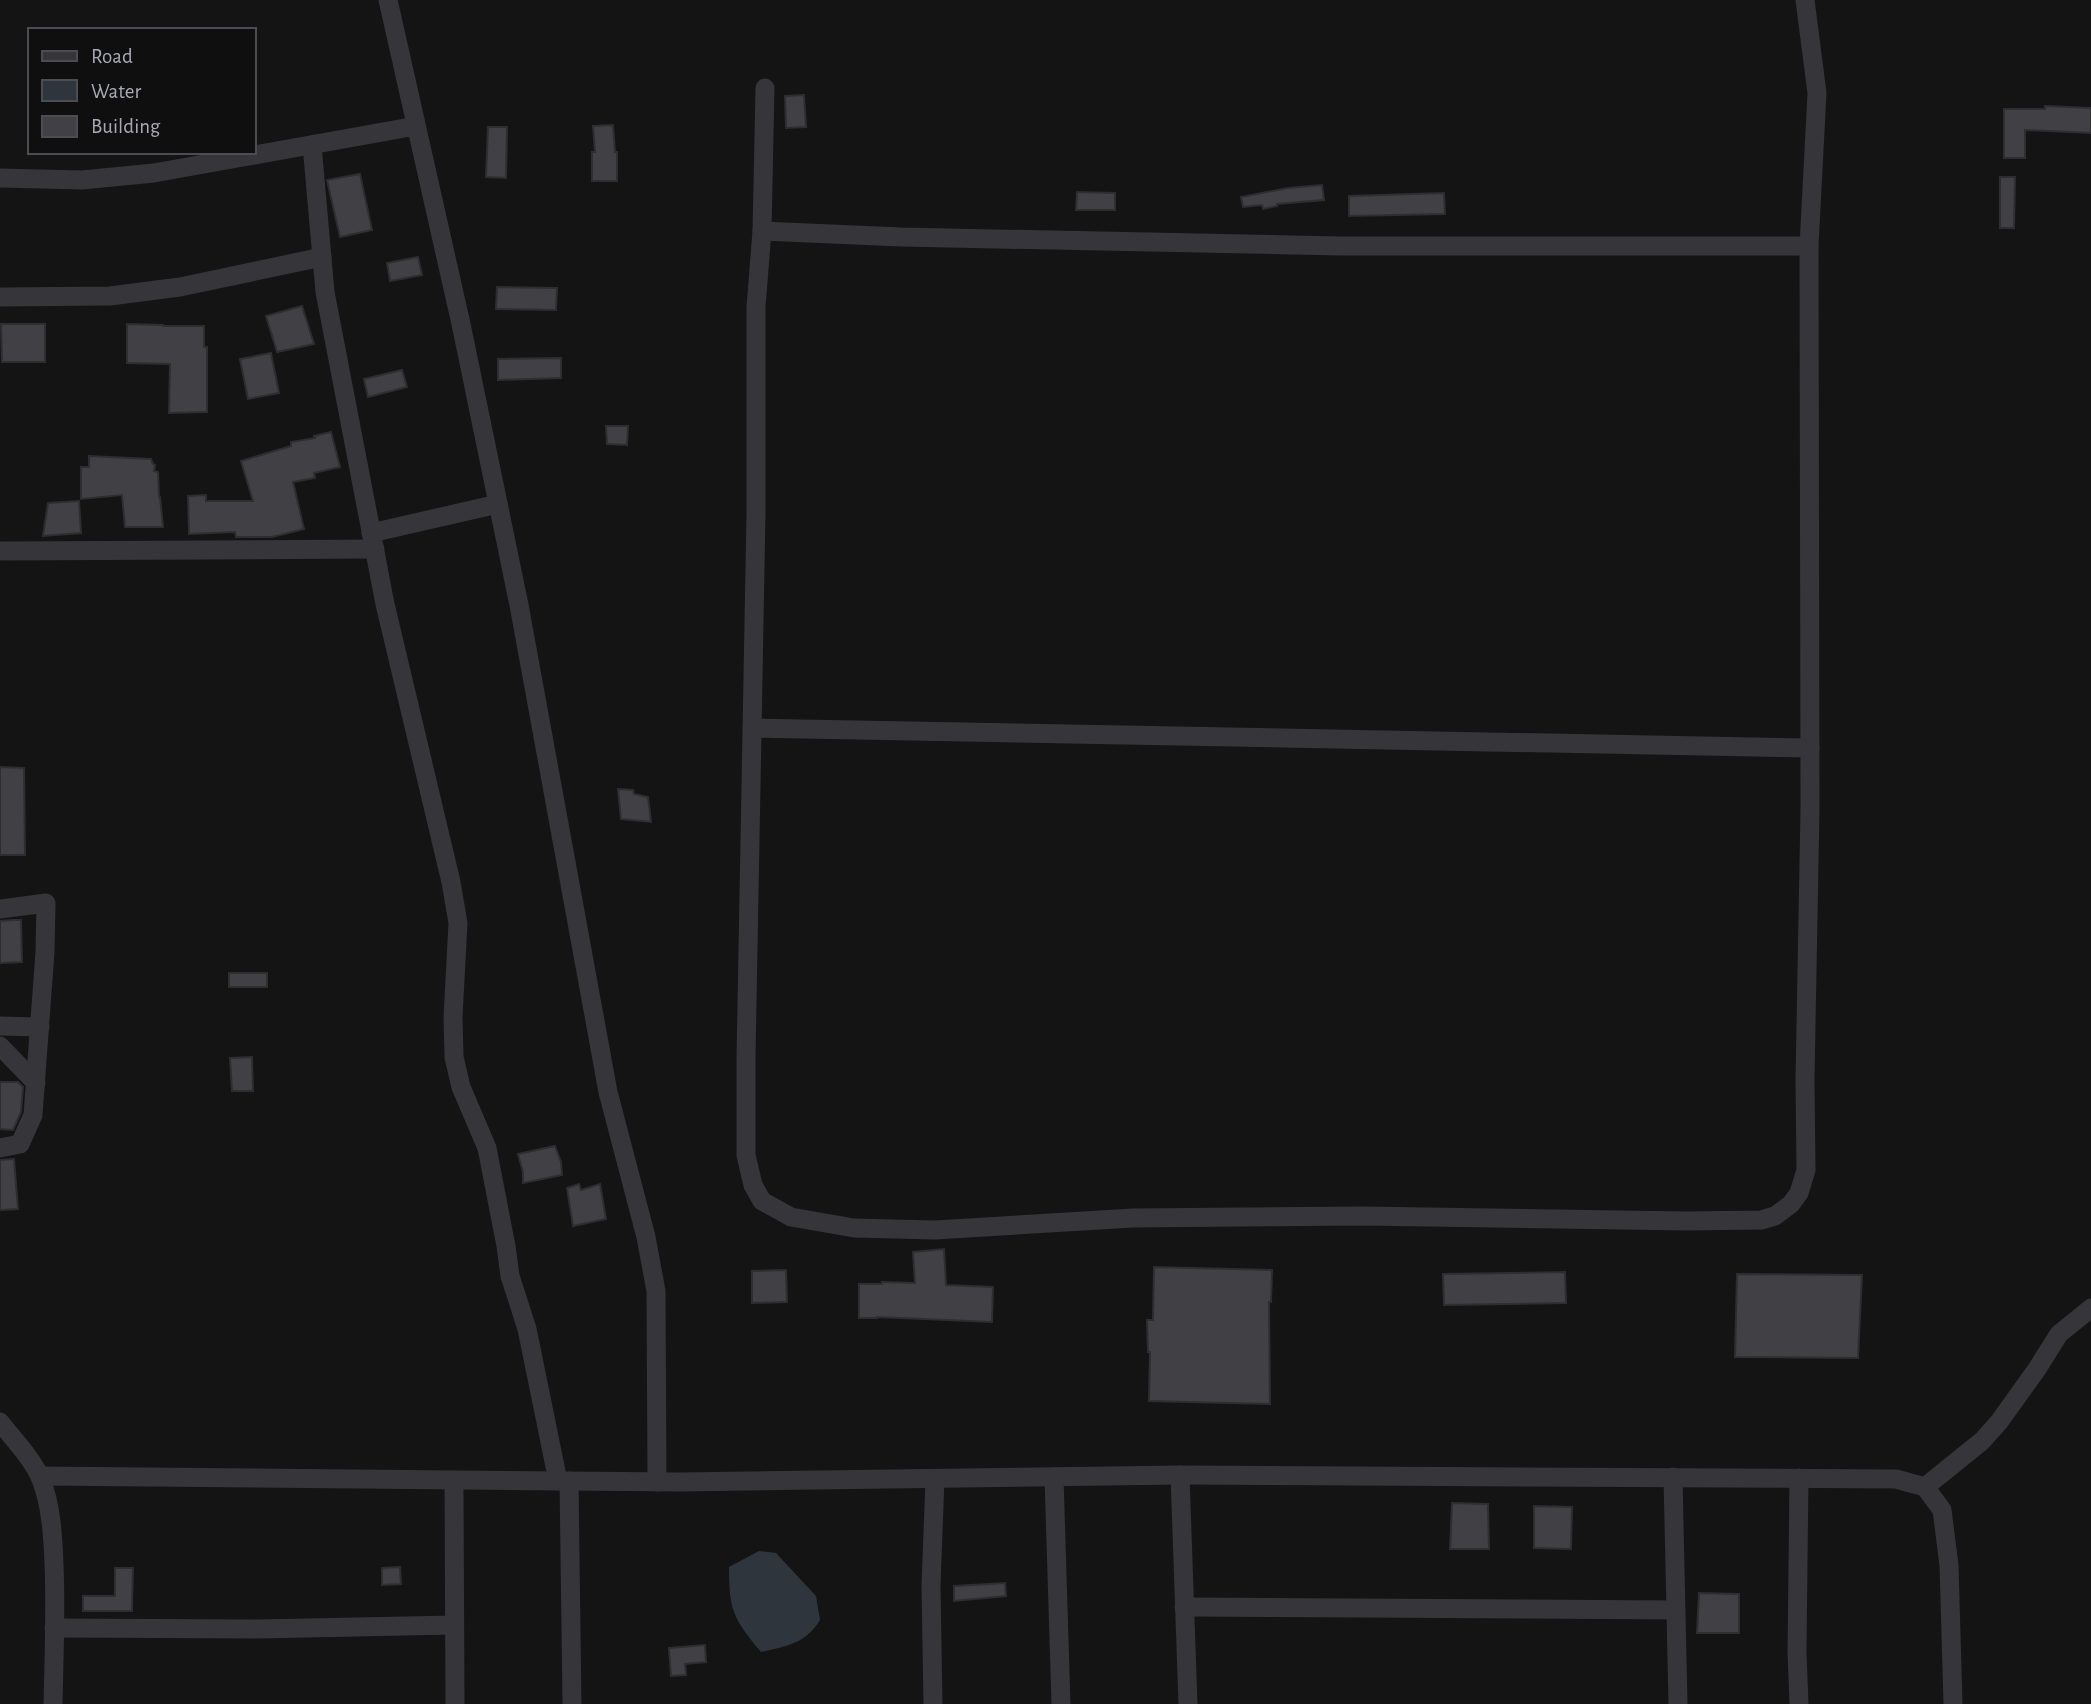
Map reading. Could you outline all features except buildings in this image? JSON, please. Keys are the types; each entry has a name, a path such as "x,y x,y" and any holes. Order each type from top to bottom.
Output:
{"street":[{"path":"388,0 461,324 498,504 608,1092 646,1237 656,1292 657,1482"},
{"path":"765,88 762,232 756,307 756,513 746,1155 753,1185 762,1201 791,1217 854,1228 935,1230 1133,1218 1363,1216 1761,1220 1775,1216 1791,1203 1799,1193 1806,1170 1810,748 1809,246 1817,93 1805,0"},
{"path":"0,178 82,180 154,173 416,126"},
{"path":"312,145 325,292 393,640 451,882 458,923 453,1017 454,1056 461,1087 487,1148 510,1276 527,1329 564,1481 572,1704"},
{"path":"762,232 1340,246 1809,246"},
{"path":"0,297 110,296 169,288 322,257"},
{"path":"0,551 373,541 498,504"},
{"path":"752,728 1810,748"},
{"path":"0,909 46,903 33,1115 20,1144 0,1148"},
{"path":"0,1026 40,1027"},
{"path":"0,1046 36,1083"},
{"path":"1925,1487 1983,1441 2029,1380 2059,1334 2091,1308"},
{"path":"0,1423 40,1476 47,1496 53,1540 54,1704"},
{"path":"40,1476 657,1482 1180,1475 1896,1479 1925,1487 1942,1510 1949,1565 1953,1704"},
{"path":"1180,1475 1188,1704"},
{"path":"1054,1477 1061,1704"},
{"path":"1674,1478 1678,1704"},
{"path":"1799,1478 1799,1704"},
{"path":"933,1704 931,1586 935,1479"},
{"path":"454,1480 455,1704"},
{"path":"1184,1607 1676,1610"},
{"path":"54,1628 258,1629 454,1625"}],"water":[{"path":"759,1551 776,1553 816,1596 820,1620 802,1639 787,1646 761,1652 734,1613 729,1582 729,1567"}]}
